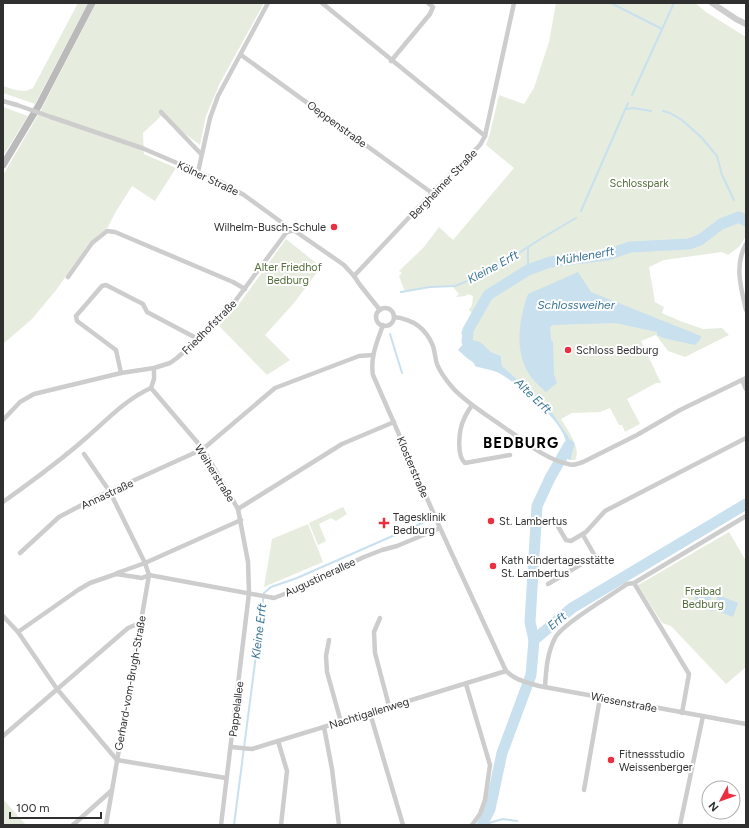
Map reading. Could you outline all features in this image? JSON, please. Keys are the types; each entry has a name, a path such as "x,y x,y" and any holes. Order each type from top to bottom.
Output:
{"main road":[{"path":"3,165 39,105 92,3"}],"street":[{"path":"198,172 210,118 218,96 268,3"},
{"path":"322,3 485,136"},
{"path":"391,60 430,14 433,8 428,3"},
{"name":"Bergheimer Straße","path":"354,276 432,193 480,145 485,136 514,3"},
{"path":"712,3 746,24"},
{"name":"Oeppenstraße","path":"241,55 432,193"},
{"name":"Kölner Straße","path":"3,101 142,148 219,181 244,195 288,227 290,231 295,231 344,265 380,310"},
{"path":"160,112 201,154"},
{"path":"68,277 92,243 107,231 116,232 233,282 245,289"},
{"name":"Friedhofstraße","path":"3,420 20,402 34,394 121,373 154,368 165,365 177,358 230,308 286,232 290,231"},
{"path":"746,244 740,258 739,266 740,283 746,310"},
{"path":"121,373 116,350 77,321 76,316 102,286 106,285 143,304 147,312 198,339"},
{"path":"385,308 390,310 394,317 390,324 382,325 376,320 376,314 385,308"},
{"path":"394,317 408,319 418,324 431,341 437,363 445,378 462,397 531,446 551,458 572,465 583,462 636,435 680,410 744,379 746,389"},
{"name":"Klosterstraße","path":"382,325 373,355 373,375 433,514 506,671"},
{"name":"Annastraße","path":"20,553 60,517 95,498 203,449 274,388 359,356 373,355"},
{"path":"3,502 65,455 116,412 142,392 151,388 154,379 154,368"},
{"name":"Weiherstraße","path":"151,388 203,449 238,509 248,562 249,593"},
{"path":"472,405 463,420 461,430 460,449 462,462 465,463 510,455"},
{"path":"238,509 342,444 394,422"},
{"path":"556,523 566,540 570,541 583,535 605,511 746,438"},
{"path":"84,454 110,492 145,563 149,575"},
{"path":"545,687 546,670 555,637 568,624 627,584 634,583 746,516"},
{"name":"Augustinerallee","path":"18,632 90,583 145,563 240,520"},
{"name":"Augustinerallee","path":"116,574 142,578 149,575 274,598 287,594 364,557 397,546 440,528"},
{"path":"548,584 595,556 583,535"},
{"name":"Gerhard-vom-Brugh-Straße","path":"106,825 149,575"},
{"path":"634,583 689,674 682,713"},
{"name":"Pappelallee","path":"221,825 249,593"},
{"path":"3,616 18,632 57,690 117,760 226,778"},
{"path":"380,618 374,632 375,653 390,706"},
{"path":"3,736 128,628 140,622"},
{"path":"330,640 326,656 327,672 341,722"},
{"name":"Wiesenstraße","path":"506,671 512,677 539,686 746,724"},
{"name":"Nachtigallenweg","path":"231,747 248,750 506,671"},
{"path":"466,684 490,765 480,814 472,825"},
{"path":"584,790 600,698"},
{"path":"370,713 403,825"},
{"path":"680,825 703,716"},
{"path":"324,727 332,769 339,825"},
{"path":"278,741 287,772 281,825"},
{"path":"73,825 111,791"}],"green space":[{"path":"78,3 88,3 35,104 3,93 3,86 22,91 33,88"},
{"path":"96,3 264,3 220,83 206,116 200,145 161,116 143,133 144,154 176,168 155,201 132,186 108,227 89,243 57,289 32,319 3,344 3,175 42,108"},
{"name":"Schlosspark","path":"556,3 695,3 706,12 746,37 746,236 739,247 728,255 722,252 664,260 649,267 655,302 664,307 662,313 703,329 722,328 729,335 685,357 668,351 656,335 641,341 661,383 656,383 627,399 640,424 625,432 622,425 619,425 610,408 600,412 572,413 561,419 570,433 577,450 575,460 571,460 573,449 568,436 547,405 502,366 501,356 491,352 471,338 469,332 475,317 469,310 472,305 473,296 468,294 465,296 456,297 459,294 452,286 438,286 405,292 399,276 402,273 399,271 424,247 439,227 453,240 514,168 486,145 499,95 524,104 534,88 549,42"},
{"path":"3,107 28,116 3,156"},
{"name":"Alter Friedhof Bedburg","path":"286,239 321,267 294,303 265,335 290,360 267,375 219,326 237,307"},
{"path":"343,507 347,514 336,521 331,518 319,524 326,541 318,545 309,523"},
{"path":"308,524 323,562 264,587 272,539"},
{"name":"Freibad Bedburg","path":"729,532 746,561 746,667 726,684 671,626 662,623 638,585"},
{"path":"3,799 26,825 3,825"}],"water":[{"name":"Schlossweiher","path":"578,272 591,292 701,336 700,340 695,345 663,338 657,335 657,332 615,323 553,325 550,327 551,340 553,342 554,375 557,383 546,392 531,377 524,365 520,345 520,324 522,314 528,294"},
{"path":"472,315 475,317 469,331 472,340 480,342 491,352 501,356 502,366 547,405 568,436 573,449 571,460 559,457 566,445 564,434 549,414 539,404 517,385 499,373 475,366 474,363 458,350 468,338 461,333"},
{"path":"698,587 705,590 710,588 713,589 713,593 707,607 712,609 718,595 738,603 733,617 715,610 711,611 694,603"}],"waterway":[{"name":"Kleine Erft","path":"611,3 662,29"},
{"path":"632,95 674,3"},
{"path":"581,211 628,103"},
{"path":"626,109 633,108 651,111"},
{"path":"663,111 682,120 702,138 717,156 722,175 734,200"},
{"name":"Mühlenerft","path":"477,349 467,342 468,330 488,295 528,270 550,262 607,255 630,247 689,244 700,240 721,224 739,217 746,221"},
{"name":"Kleine Erft","path":"401,292 430,287 455,286 465,282 490,267 511,258 576,218"},
{"path":"528,247 528,270"},
{"name":"Kleine Erft","path":"390,334 402,373"},
{"name":"Alte Erft","path":"534,640 530,622 537,506 550,478 569,445"},
{"name":"Erft","path":"482,825 490,809 502,753 531,675 534,640 572,608 746,504"},
{"name":"Kleine Erft","path":"234,825 264,593 271,587 297,578 429,520"},
{"path":"482,825 503,819 517,821"}],"place":[{"name":"Wilhelm-Busch-Schule","path":"334,227"},
{"name":"Schloss Bedburg","path":"568,350"},
{"name":"St. Lambertus","path":"491,521"},
{"name":"Tagesklinik Bedburg","path":"384,523"},
{"name":"Kath Kindertagesstätte St. Lambertus","path":"493,566"},
{"name":"Fitnessstudio Weissenberger","path":"611,760"}],"district":[{"name":"BEDBURG","path":"521,443"}]}
